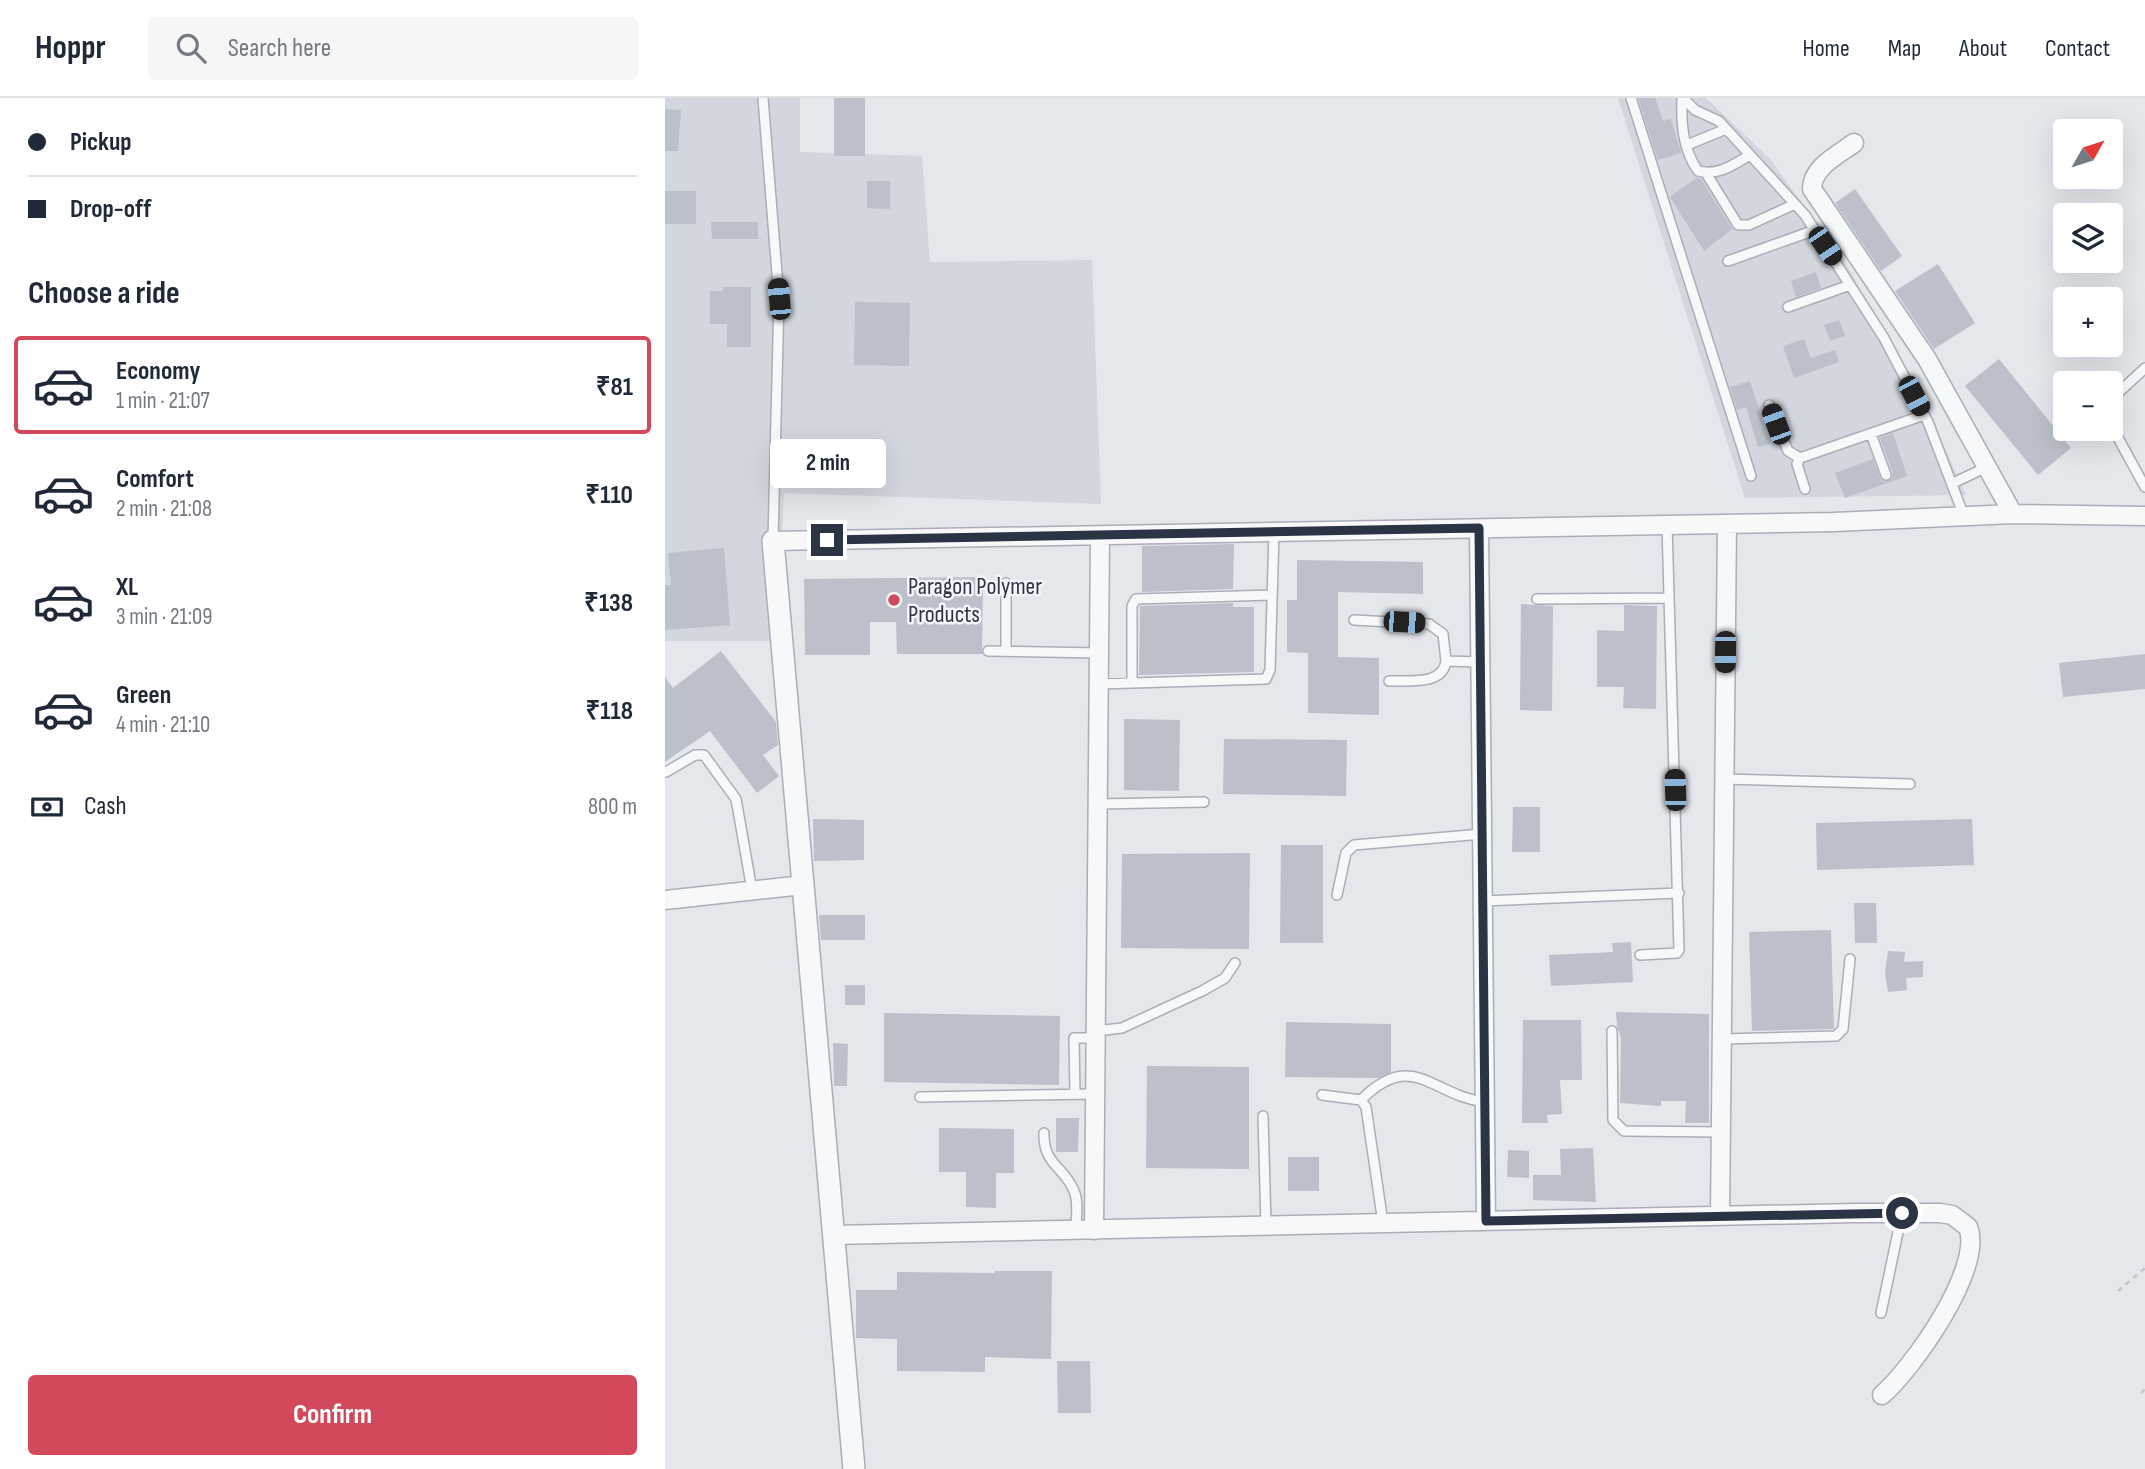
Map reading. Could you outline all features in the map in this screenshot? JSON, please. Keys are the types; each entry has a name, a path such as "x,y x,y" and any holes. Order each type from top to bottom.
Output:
{"street":[{"path":"1854,143 1820,169 1812,179 1812,189 1927,359 2013,514"},
{"path":"854,1469 773,541 1727,524 2013,514 2145,516"},
{"path":"1720,1216 1727,524"},
{"path":"1479,528 1486,1221"},
{"path":"1094,1230 1100,535"},
{"path":"665,900 803,885"},
{"path":"834,1235 1720,1216 1902,1213 1952,1215 1968,1227 1972,1246 1938,1327 1899,1380 1882,1395"}],"lane":[{"path":"763,98 779,299 773,541"},
{"path":"1631,98 1751,476"},
{"path":"1683,98 1695,110 1708,114 1726,129 1815,229 1884,338 1924,415 1964,516"},
{"path":"1683,98 1682,128 1690,160 1699,171 1722,171 1750,155"},
{"path":"1687,145 1726,129"},
{"path":"1706,173 1738,225 1744,227 1795,204"},
{"path":"1728,261 1815,229"},
{"path":"1788,307 1850,285"},
{"path":"2123,388 2145,368"},
{"path":"1769,405 1788,452 1800,458"},
{"path":"1804,489 1797,464 1800,458 1924,415"},
{"path":"1871,434 1886,475"},
{"path":"2120,441 2145,487"},
{"path":"1953,483 1987,467"},
{"path":"1640,955 1679,952 1667,525"},
{"path":"1099,684 1266,680 1271,670 1274,532"},
{"path":"1006,583 1006,651"},
{"path":"1132,683 1132,606 1136,599 1272,594"},
{"path":"1537,599 1669,598"},
{"path":"1355,620 1433,625 1443,634 1446,661 1443,672 1436,678 1389,681"},
{"path":"988,651 1099,653"},
{"path":"1446,661 1481,662"},
{"path":"666,772 695,755 704,755 712,763 736,799 752,890"},
{"path":"1724,779 1910,784"},
{"path":"1098,804 1204,802"},
{"path":"1337,895 1346,853 1354,845 1482,834"},
{"path":"1483,901 1679,893"},
{"path":"1722,1039 1836,1036 1843,1029 1850,959"},
{"path":"1075,1094 1075,1038 1122,1028 1202,991 1224,978 1235,963"},
{"path":"1612,1031 1613,1121 1618,1128 1721,1132"},
{"path":"1322,1095 1361,1100 1382,1082 1399,1075 1410,1075 1425,1078 1470,1100 1485,1102"},
{"path":"1075,1076 1096,1085"},
{"path":"920,1097 1075,1094 1096,1085"},
{"path":"1361,1100 1367,1114 1383,1223"},
{"path":"1263,1116 1266,1226"},
{"path":"1044,1133 1044,1147 1049,1160 1065,1177 1076,1197 1076,1230"},
{"path":"1881,1313 1902,1213"}],"path":[{"path":"2118,1291 2145,1268"},
{"path":"2141,1393 2145,1389"}],"shaded area":[{"path":"665,98 800,98 800,152 922,156 930,262 1092,260 1101,504 784,493 777,641 665,641"},
{"path":"1618,98 1706,98 1769,158 1840,254 1914,381 1966,495 1745,498"}],"building":[{"path":"834,98 865,98 865,156 834,156"},
{"path":"1638,98 1655,98 1663,121 1671,119 1681,153 1658,160"},
{"path":"665,109 681,110 678,151 665,151"},
{"path":"1696,178 1701,179 1732,229 1704,251 1670,197"},
{"path":"867,181 890,181 890,209 867,208"},
{"path":"1855,189 1902,256 1881,271 1835,203"},
{"path":"665,191 696,191 696,224 665,224"},
{"path":"711,222 758,222 758,239 712,239"},
{"path":"1938,264 1975,323 1934,349 1895,291"},
{"path":"1816,272 1821,288 1796,297 1791,281"},
{"path":"723,287 751,287 751,347 727,347 727,324 710,324 710,291 723,291"},
{"path":"855,302 910,303 909,366 854,365"},
{"path":"1839,320 1845,336 1830,341 1824,325"},
{"path":"1804,339 1811,358 1835,350 1839,362 1794,378 1783,346"},
{"path":"1999,359 2053,426 2053,441 2065,441 2071,448 2038,475 1965,386"},
{"path":"1750,381 1770,444 1758,447 1746,407 1737,410 1730,387"},
{"path":"1893,433 1907,476 1845,498 1835,473 1873,459 1881,480 1885,482 1892,479 1893,473 1880,438"},
{"path":"1234,544 1233,589 1142,592 1142,546"},
{"path":"724,548 730,625 665,630 665,585 671,585 668,553"},
{"path":"1297,560 1423,562 1423,594 1338,592 1338,657 1379,658 1379,715 1308,713 1308,653 1287,652 1287,600 1297,600"},
{"name":"Paragon Polymer Products","path":"983,577 982,654 897,654 896,622 870,622 870,655 805,655 804,579"},
{"path":"1233,603 1233,607 1254,607 1254,672 1139,675 1140,606"},
{"path":"1521,604 1553,606 1552,711 1520,710"},
{"path":"1624,605 1657,606 1656,709 1623,708 1624,687 1597,687 1597,630 1624,631"},
{"path":"721,651 776,722 778,745 763,755 779,776 757,793 710,731 665,762 665,677 673,688"},
{"path":"2145,654 2145,689 2063,697 2059,663"},
{"path":"1124,719 1180,720 1179,791 1124,790"},
{"path":"1224,739 1347,740 1346,796 1223,794"},
{"path":"1513,807 1540,807 1540,852 1512,852"},
{"path":"813,819 864,820 864,860 814,861"},
{"path":"1972,819 1974,865 1817,870 1816,823"},
{"path":"1281,845 1323,845 1323,943 1280,943"},
{"path":"1250,853 1249,949 1121,948 1122,854"},
{"path":"1854,903 1876,903 1877,943 1855,943"},
{"path":"819,915 865,915 865,940 821,940"},
{"path":"1831,930 1834,1029 1752,1031 1749,932"},
{"path":"1631,942 1633,982 1551,986 1549,955 1613,952 1612,943"},
{"path":"1888,951 1905,952 1904,962 1923,961 1923,977 1906,978 1907,990 1888,992 1885,973"},
{"path":"845,985 865,985 865,1005 845,1005"},
{"path":"1616,1012 1709,1014 1709,1123 1685,1123 1686,1101 1661,1101 1661,1106 1620,1103 1621,1038"},
{"path":"884,1013 1060,1016 1059,1085 884,1082"},
{"path":"1523,1020 1581,1020 1582,1080 1560,1080 1562,1114 1547,1115 1548,1123 1522,1123"},
{"path":"1286,1022 1391,1024 1391,1072 1378,1078 1285,1077"},
{"path":"833,1043 848,1044 847,1086 834,1086"},
{"path":"1147,1066 1249,1067 1249,1169 1146,1168"},
{"path":"1056,1118 1079,1118 1078,1152 1056,1152"},
{"path":"939,1128 1014,1129 1014,1173 996,1173 996,1208 966,1207 966,1172 939,1172"},
{"path":"1593,1148 1596,1202 1533,1200 1533,1175 1561,1175 1560,1149"},
{"path":"1508,1150 1529,1151 1529,1178 1507,1177"},
{"path":"1288,1157 1319,1157 1319,1191 1288,1191"},
{"path":"1052,1271 1051,1359 985,1357 985,1372 897,1371 897,1339 856,1338 856,1290 897,1290 897,1272"},
{"path":"1057,1361 1090,1361 1091,1413 1058,1413"}],"place":[{"name":"Paragon Polymer Products","path":"894,600"}],"route":[{"path":"827,540 1479,528 1486,1221 1902,1213"}]}
